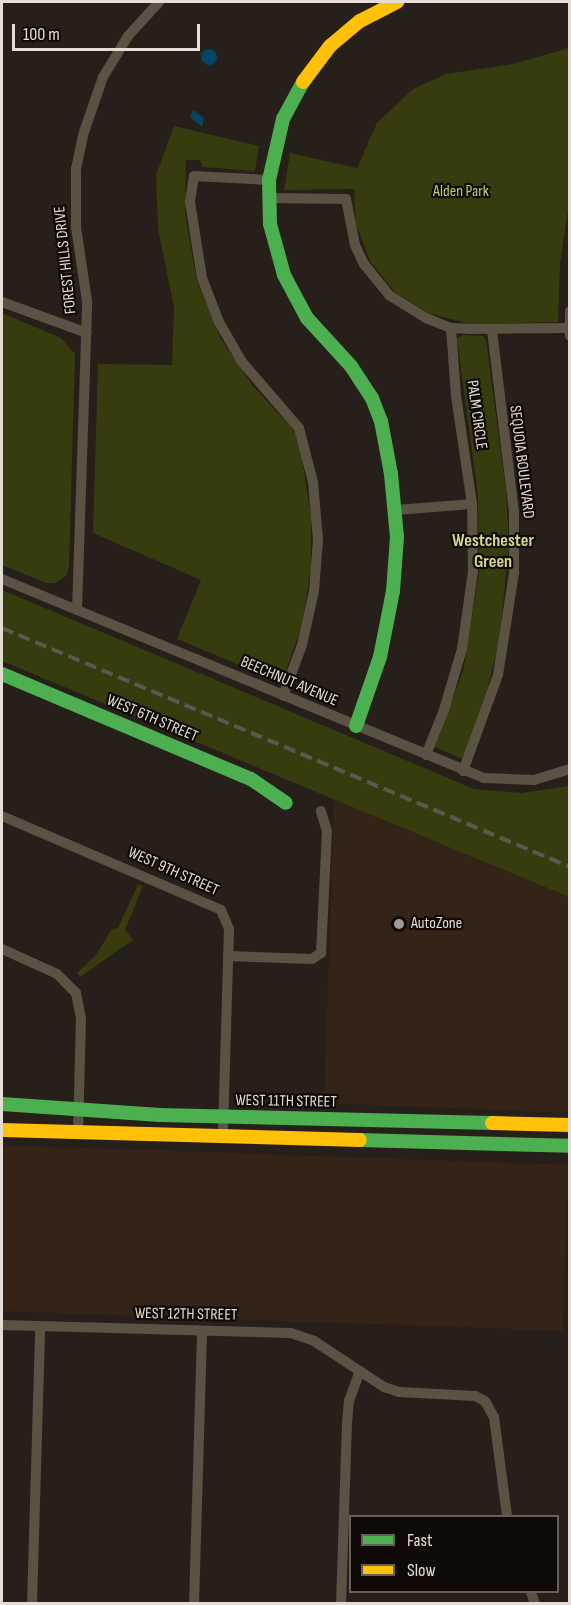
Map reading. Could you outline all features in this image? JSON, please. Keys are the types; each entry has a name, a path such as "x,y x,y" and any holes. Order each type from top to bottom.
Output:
{"main road":[{"path":"356,726 388,624 396,562 396,510 381,421 372,398 351,366 307,318 284,275 272,234 268,198 269,180 283,119 311,68 330,46 360,21 397,2"},
{"name":"WEST 6TH STREET","path":"2,674 251,779 286,802"},
{"name":"WEST 11TH STREET","path":"2,1104 224,1117 570,1125"},
{"path":"2,1130 570,1146"}],"street":[{"name":"FOREST HILLS DRIVE","path":"77,610 87,333 87,301 75,211 80,150 94,99 113,59 159,2"},
{"path":"269,180 194,176 190,202 202,278 219,322 242,362 299,428 309,458 317,513 315,579 308,624 283,696"},
{"path":"268,198 346,199 355,244 376,280 404,306 451,328 492,330 569,328"},
{"path":"2,302 87,333"},
{"path":"570,311 570,336"},
{"name":"PALM CIRCLE","path":"426,755 444,710 464,640 472,572 472,504 456,396 451,328"},
{"name":"SEQUOIA BOULEVARD","path":"463,771 498,675 514,573 512,489 492,330"},
{"path":"396,510 472,504"},
{"name":"BEECHNUT AVENUE","path":"2,579 463,771 508,782 534,780 570,769"},
{"path":"228,956 312,959 321,953 327,831 321,811"},
{"name":"WEST 9TH STREET","path":"2,816 212,904 227,920 223,1136"},
{"path":"2,949 57,974 76,993 81,1018 78,1132"},
{"name":"WEST 12TH STREET","path":"2,1325 291,1333 314,1341 360,1371 399,1392 476,1396 485,1401 494,1417 507,1515"},
{"path":"32,1604 40,1327"},
{"path":"194,1604 202,1331"},
{"path":"341,1604 347,1423 349,1401 360,1371"}],"shaded area":[{"path":"334,799 569,897 569,1113 324,1103"},
{"path":"2,1145 569,1165 563,1331 2,1311"}],"green space":[{"name":"Alden Park","path":"569,48 570,197 560,264 558,322 470,324 428,313 395,292 370,261 356,224 354,189 284,190 290,153 357,168 377,123 413,89 446,74 513,64"},
{"path":"174,126 259,146 255,171 203,167 200,160 186,160 185,214 197,281 221,339 253,386 293,429 300,446 311,516 311,567 302,624 282,683 177,639 201,580 93,533 98,364 172,365 174,307 158,229 156,175"},
{"path":"2,313 61,338 75,354 69,567 66,576 55,583 46,583 2,565"},
{"path":"463,335 483,336 486,340 506,491 509,546 499,642 487,690 462,759 435,747 463,671 479,573 478,495 457,339"},
{"path":"2,590 474,789 522,793 568,786 569,897 2,661"},
{"path":"138,884 143,886 125,930 133,940 80,977 77,973 96,955 112,929 118,928"}],"water":[{"path":"209,49 217,57 209,65 201,57"},
{"path":"193,110 204,118 202,127 190,117"}],"railway":[{"path":"2,628 570,867"}],"traffic: fast":[{"path":"303,82 283,119 269,180 270,224 284,275 307,318 351,366 372,398 381,421 391,474 397,537 393,591 380,657 356,726"},
{"path":"2,674 251,779 286,803"},
{"path":"2,1104 160,1115 492,1123"},
{"path":"360,1140 570,1146"}],"traffic: slow":[{"path":"303,82 330,46 360,21 397,2"},
{"path":"492,1123 570,1125"},
{"path":"2,1130 360,1140"}],"place":[{"name":"AutoZone","path":"399,924"}],"district":[{"name":"Westchester Green","path":"493,552"}]}
